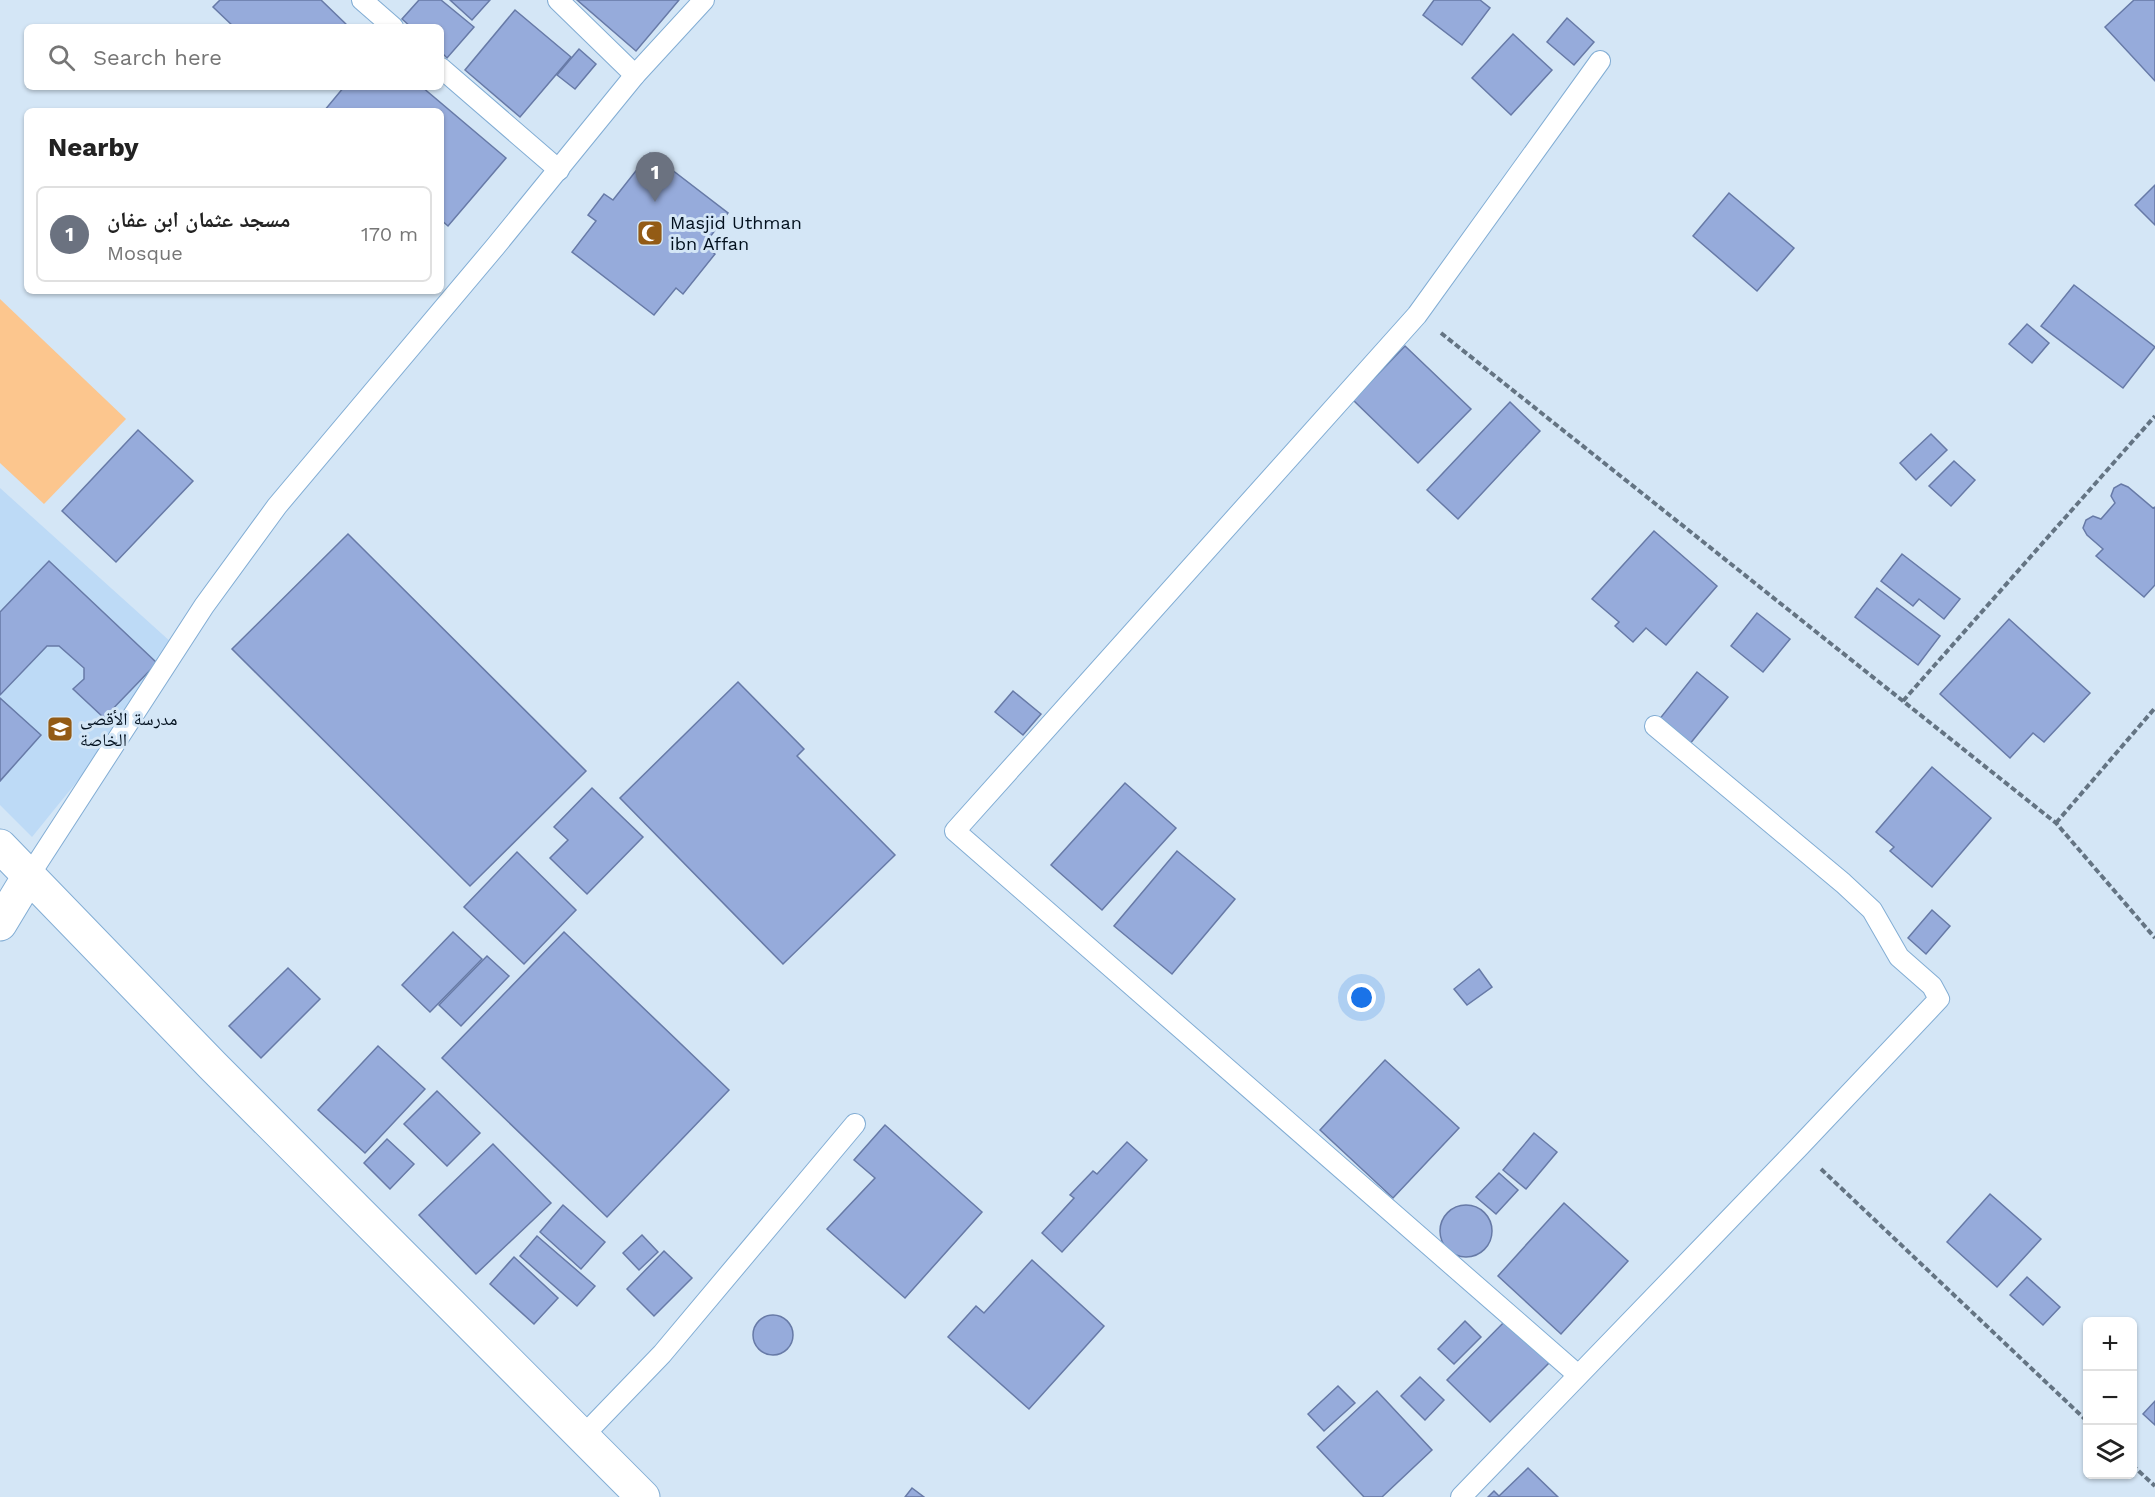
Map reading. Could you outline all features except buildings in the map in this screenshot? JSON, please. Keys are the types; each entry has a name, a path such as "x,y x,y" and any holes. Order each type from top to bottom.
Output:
{"main road":[{"path":"0,846 213,1066 643,1497"},
{"path":"0,924 29,876"}],"lane":[{"path":"362,0 390,24"},
{"path":"558,0 635,75"},
{"path":"29,876 204,606 277,506 559,170 635,75 704,0"},
{"path":"1578,1375 955,831 1417,315 1600,61"},
{"path":"444,71 559,170"},
{"path":"1461,1497 1939,999 1932,986 1899,957 1872,910 1843,883 1655,726"},
{"path":"582,1437 662,1354 855,1124"}],"path":[{"path":"1417,315 2056,823 2155,938"},
{"path":"1903,701 2155,416"},
{"path":"2056,823 2155,708"},
{"path":"1798,1148 2083,1417"},
{"path":"2137,1469 2155,1486"}],"shaded area":[{"path":"0,299 126,419 44,504 0,463"},
{"name":"مدرسة الأقصى الخاصة","path":"0,488 182,652 32,837 0,805"}],"place":[{"name":"مسجد عثمان ابن عفان","path":"655,202"},
{"name":"Masjid Uthman ibn Affan","path":"650,233"},
{"name":"مدرسة الأقصى الخاصة","path":"60,729"}]}
